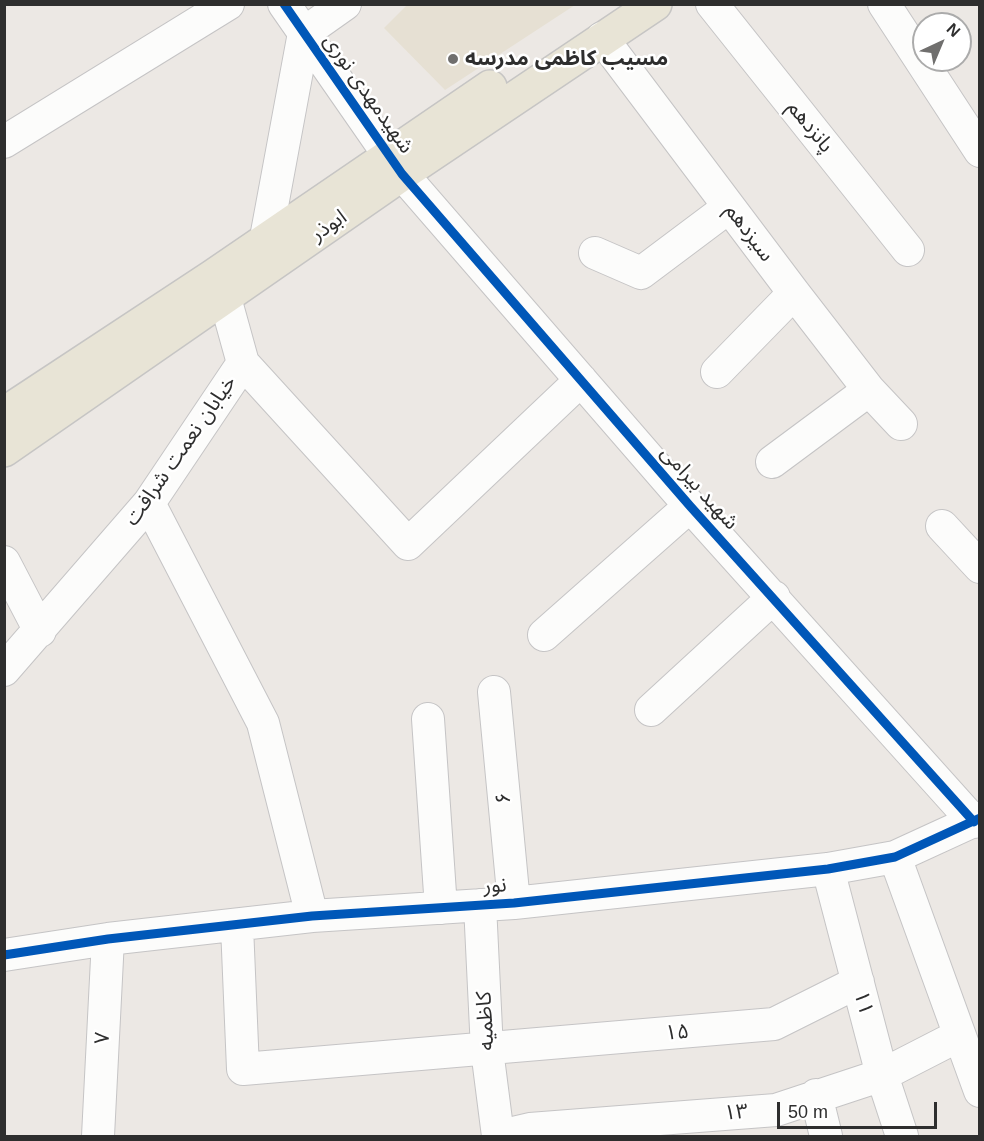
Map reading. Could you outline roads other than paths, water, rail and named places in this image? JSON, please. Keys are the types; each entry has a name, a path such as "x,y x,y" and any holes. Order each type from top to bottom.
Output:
{"main road":[{"name":"ابوذر","path":"4,450 218,288 395,165 614,4"},
{"name":"ابوذر","path":"4,414 218,288 266,238 395,165 655,4"}],"street":[{"path":"4,141 228,4"},
{"name":"شهیدمهدی نوری","path":"284,4 395,165"},
{"path":"266,238 304,33 345,4"},
{"name":"پانزدهم","path":"712,4 908,250"},
{"path":"884,4 980,151"},
{"name":"سیزدهم","path":"602,38 869,390 901,424"},
{"name":"شهید بیرامی","path":"395,165 690,506 977,820"},
{"path":"595,252 641,273 729,207"},
{"name":"خیابان نعمت شرافت","path":"4,670 149,503 243,363 218,288"},
{"path":"717,372 794,293"},
{"path":"243,363 408,543 580,380"},
{"path":"772,462 869,390"},
{"path":"149,503 263,723 312,916"},
{"path":"544,635 690,506"},
{"path":"942,526 980,567"},
{"path":"4,562 40,631"},
{"path":"651,710 774,597"},
{"name":"۶","path":"494,692 514,903"},
{"path":"428,719 441,908"},
{"name":"نور","path":"4,955 108,939 312,916 514,903 828,869 895,858 977,820"},
{"path":"895,858 958,1036 979,1086"},
{"name":"۱۱","path":"828,869 882,1075 902,1137"},
{"name":"کاظمیه","path":"480,905 487,1050 499,1137"},
{"name":"۱۵","path":"237,926 243,1069 774,1024 858,982"},
{"name":"۷","path":"98,1137 108,939"},
{"name":"۱۳","path":"499,1137 530,1130 776,1110 882,1075 958,1036"},
{"path":"816,1095 826,1137"}],"place":[{"name":"مسیب کاظمی مدرسه","path":"453,59"}]}
